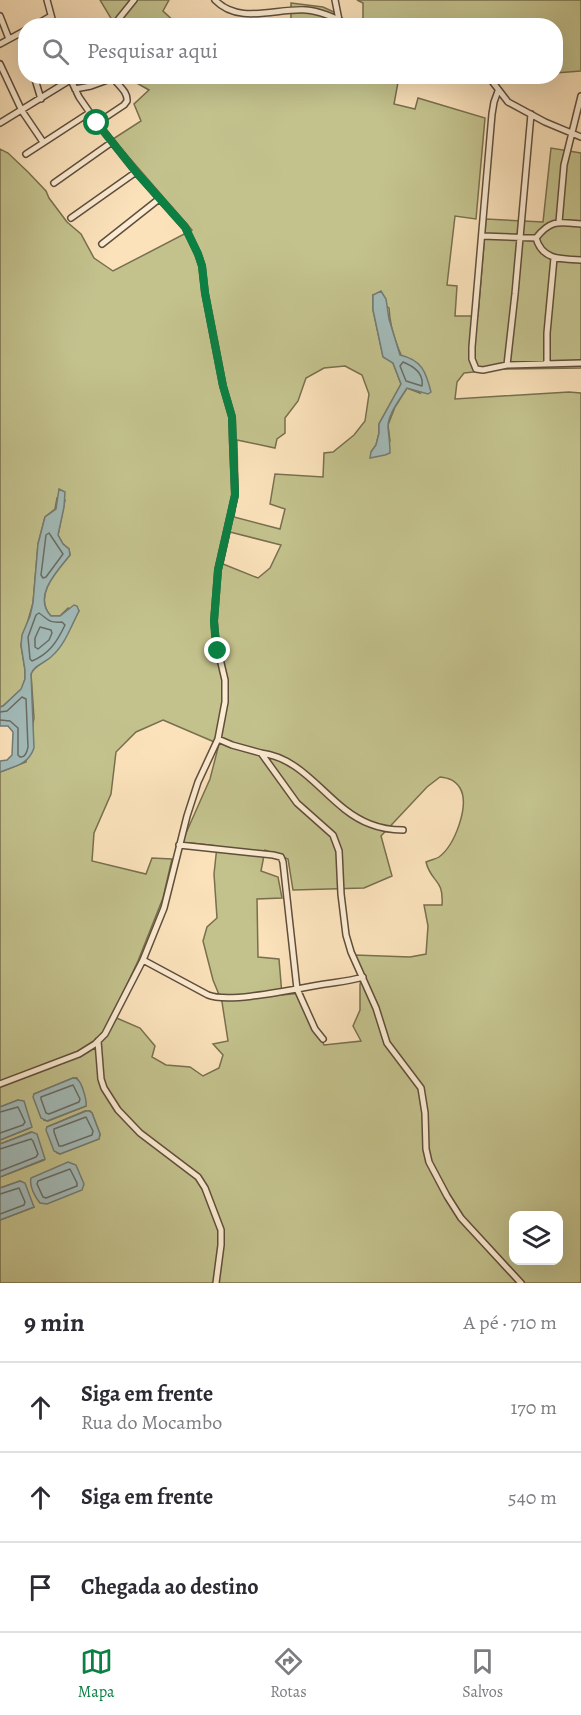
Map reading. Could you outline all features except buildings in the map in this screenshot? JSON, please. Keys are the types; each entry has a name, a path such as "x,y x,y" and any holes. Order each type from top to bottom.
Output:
{"street":[{"path":"47,0 51,16 48,18"},
{"path":"119,18 134,0"},
{"path":"215,0 225,8 240,13 308,10 334,18"},
{"path":"335,0 339,18"},
{"path":"0,16 9,39"},
{"path":"0,44 18,34"},
{"path":"0,64 22,111 43,142"},
{"path":"36,84 40,99"},
{"path":"0,123 61,84"},
{"path":"0,1084 78,1054 105,1034 143,960 164,908 194,793 218,739 225,702 224,673 214,621 218,570 235,495 232,426 205,293 202,266 185,227 136,172 89,113 73,84"},
{"path":"75,89 96,84"},
{"path":"97,123 127,101 126,94 118,84"},
{"path":"493,84 508,102 581,137"},
{"path":"498,91 492,114 472,359 476,369 480,370 507,365 581,363"},
{"path":"559,222 563,174 581,96"},
{"path":"26,154 89,113"},
{"path":"507,365 531,114"},
{"path":"54,183 112,142"},
{"path":"71,218 136,172"},
{"path":"102,244 159,199"},
{"path":"536,238 547,226 559,222 581,224"},
{"path":"482,236 536,238"},
{"path":"536,238 544,253 554,258 581,260"},
{"path":"547,364 547,333 554,258"},
{"path":"218,739 283,759 296,766 346,810 367,823 403,830"},
{"path":"261,753 297,803 326,827 335,838 339,851 340,894 351,952 376,1008 387,1043 421,1088 426,1153 439,1182 461,1218 521,1283"},
{"path":"179,845 281,857 297,989 315,1029 323,1039"},
{"path":"143,960 216,998 297,989 363,977"},
{"path":"98,1041 101,1079 118,1110 140,1133 198,1177 206,1188 221,1230 216,1283"}],"shaded area":[{"path":"100,0 169,0 163,11 170,18 111,18"},
{"path":"357,0 581,0 581,71 563,72 563,18 363,18 363,3"},
{"path":"291,3 323,7 334,12 335,18 291,18"},
{"path":"138,84 398,84 394,104 415,109 418,98 485,118 476,219 455,216 447,285 457,286 455,316 478,316 486,219 543,222 551,148 581,153 581,368 503,369 464,373 457,382 455,399 581,393 581,1283 0,1283 0,1220 34,1207 20,1181 0,1188 0,1177 44,1160 31,1132 0,1144 0,1140 30,1128 18,1100 0,1107 0,772 26,762 34,718 31,674 58,648 79,611 68,608 60,616 51,616 44,600 49,584 70,555 69,549 58,535 65,500 57,498 55,509 45,517 38,544 33,603 21,645 25,679 22,689 0,707 0,149 8,153 46,191 67,222 81,234 94,258 113,271 192,230 113,139 141,121 134,104 149,90","holes":["373,295 389,308 396,341 420,393 407,388 395,407 388,425 390,441 371,452 376,445 379,424 401,384 393,363 383,356 373,310","345,366 362,375 369,394 365,421 354,435 333,452 324,453 323,477 275,474 270,504 285,509 280,529 234,517 238,492 237,440 275,448 277,439 285,433 285,418 298,401 306,378 324,368","230,532 281,545 270,568 258,578 223,564","163,720 219,744 210,779 182,842 217,846 214,874 217,918 207,927 203,941 213,980 222,1002 228,1041 213,1044 223,1055 219,1068 203,1076 190,1067 166,1065 152,1057 155,1046 140,1028 112,1016 138,961 163,898 172,859 152,858 146,874 92,861 94,833 111,794 116,752 136,732","440,777 456,783 463,795 463,804 459,824 450,844 439,857 426,862 439,885 442,896 442,905 424,905 428,926 426,954 410,957 355,955 362,971 360,1010 353,1026 361,1041 324,1045 302,993 282,995 279,959 258,957 257,899 282,898 278,877 261,871 265,850 288,859 293,890 364,888 392,876 381,836 427,787","77,1078 86,1106 48,1121 44,1120 34,1094","85,1111 92,1113 100,1134 99,1139 60,1154 57,1153 47,1127"]}],"water":[{"path":"381,291 386,299 389,319 400,355 413,360 422,368 431,392 428,394 407,388 394,407 388,423 390,453 370,458 376,445 379,424 401,384 393,363 383,357 373,310 373,295"},
{"path":"59,489 65,492 58,535 69,549 70,555 49,584 44,600 51,616 60,616 74,605 79,611 57,652 35,668 31,674 34,748 28,758 20,764 0,772 0,761 7,760 12,755 13,732 8,726 0,726 0,707 21,689 25,679 21,645 33,603 38,544 45,517 56,509"},
{"path":"73,1078 81,1084 86,1106 47,1121 41,1118 34,1094"},
{"path":"18,1100 24,1101 32,1127 0,1140 0,1107"},
{"path":"86,1111 92,1113 100,1134 99,1139 60,1154 54,1151 47,1127"},
{"path":"32,1132 37,1134 45,1159 0,1177 0,1144"},
{"path":"68,1162 76,1165 84,1184 82,1190 47,1204 40,1203 33,1191 31,1178"},
{"path":"20,1181 25,1183 34,1207 0,1220 0,1188"}],"route":[{"path":"97,123 136,172 185,227 202,266 223,386 232,417 235,495 218,570 214,621 218,651"}]}
